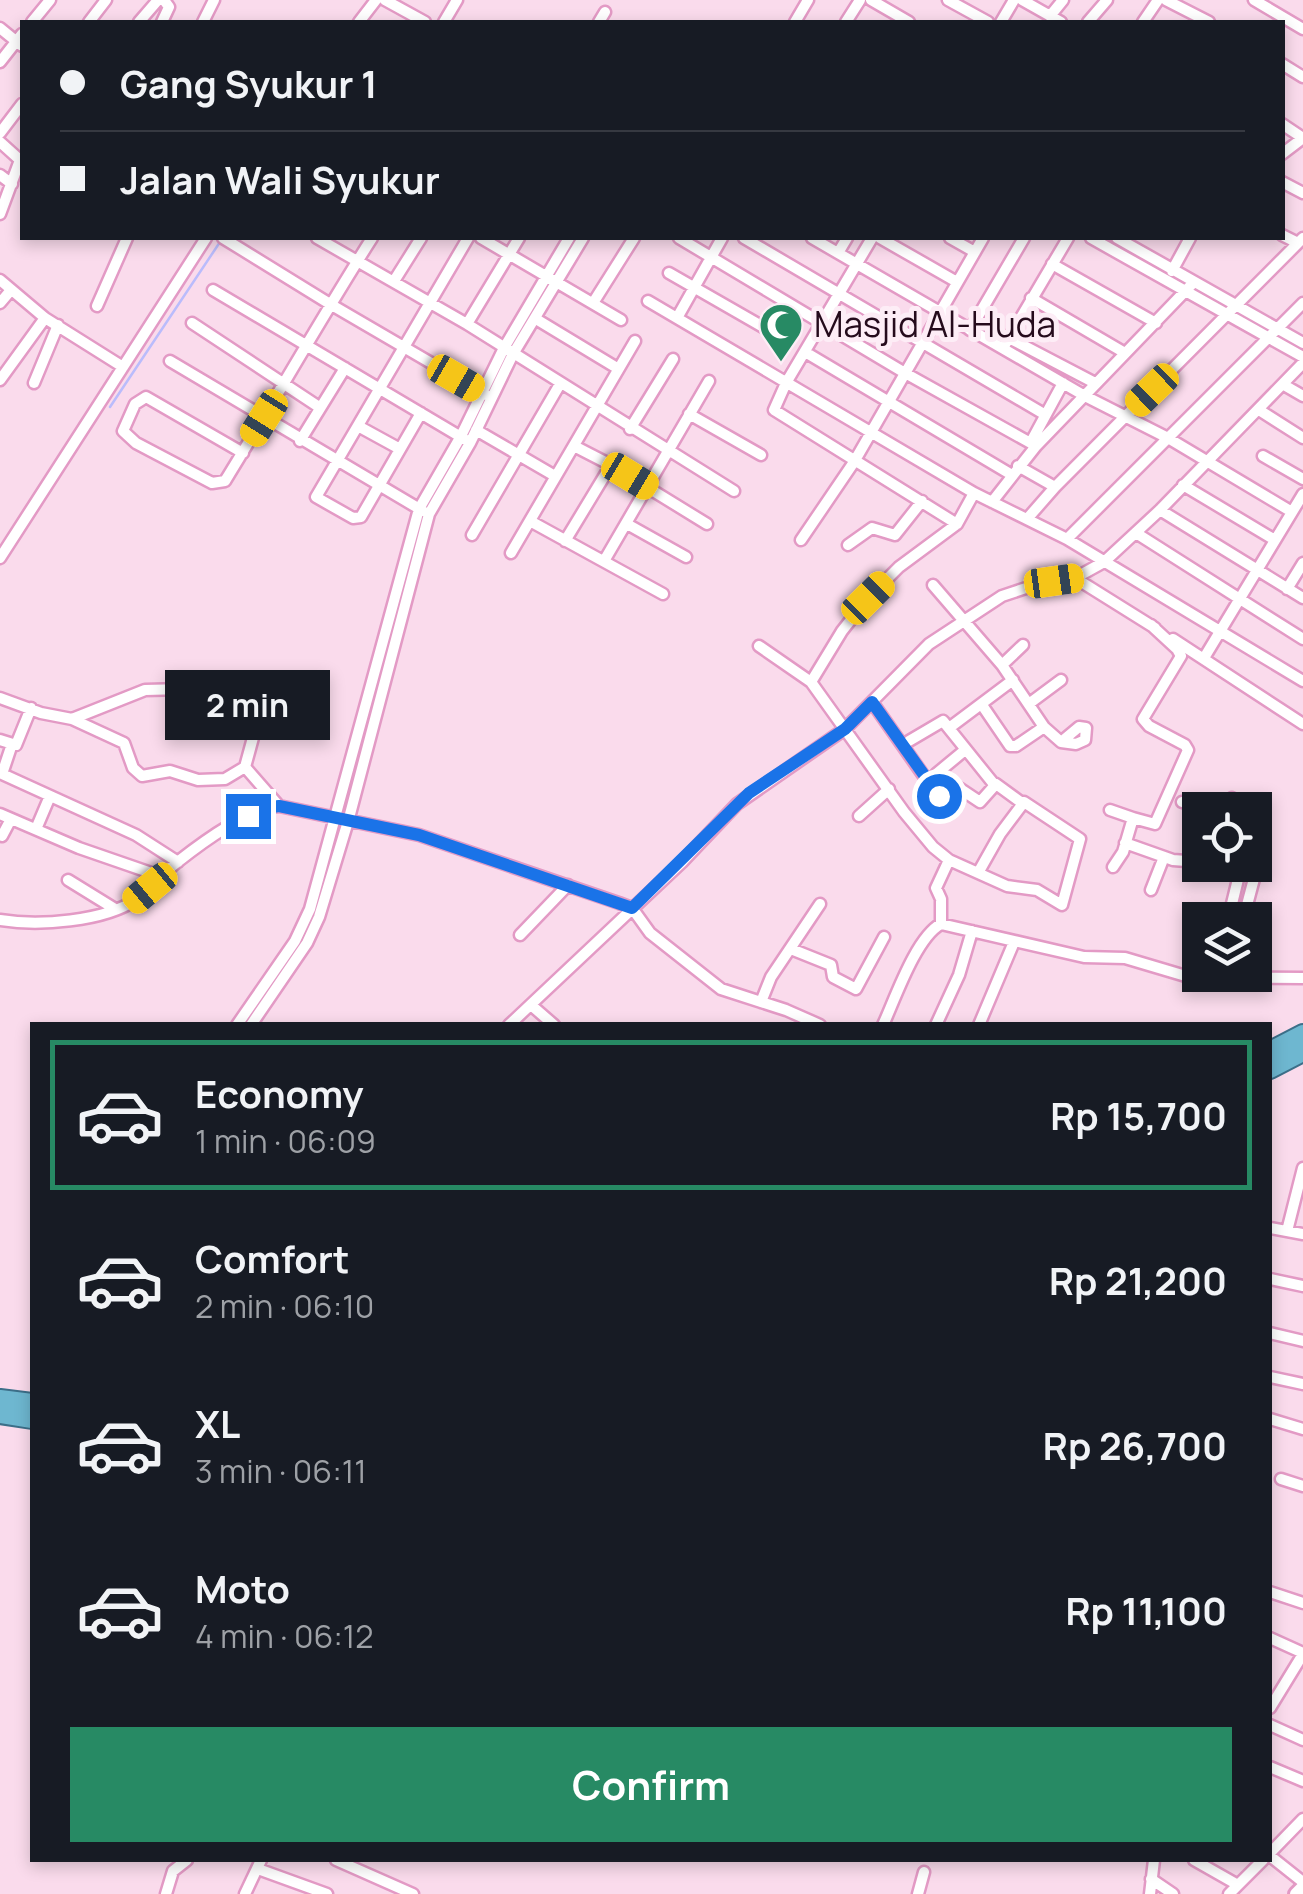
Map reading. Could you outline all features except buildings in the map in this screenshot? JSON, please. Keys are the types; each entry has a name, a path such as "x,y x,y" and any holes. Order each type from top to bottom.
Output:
{"highway":[{"path":"1272,1050 1303,1034"},
{"path":"1272,1068 1303,1052"},
{"path":"0,1399 30,1403"},
{"path":"0,1414 30,1419"}],"street":[{"path":"34,20 50,0"},
{"path":"90,20 106,0"},
{"path":"141,20 161,0"},
{"path":"361,20 376,0"},
{"path":"386,0 421,20"},
{"path":"861,0 905,20"},
{"path":"948,0 981,20"},
{"path":"1022,0 1056,19 1063,0"},
{"path":"1090,20 1107,0"},
{"path":"1166,0 1181,3 1205,20"},
{"path":"1254,0 1303,29"},
{"path":"0,62 20,41"},
{"path":"0,133 20,107"},
{"path":"0,142 20,160 0,214"},
{"path":"0,175 12,184"},
{"path":"97,306 125,240"},
{"path":"0,558 205,240"},
{"path":"227,240 487,395"},
{"path":"320,240 466,324 734,491"},
{"path":"243,452 146,397 135,404 123,430 136,443 216,484 225,481 243,452 264,418 285,382 308,346 330,304 371,240"},
{"path":"394,282 420,240"},
{"path":"421,413 359,518 317,498 467,240"},
{"path":"485,240 622,320"},
{"path":"466,324 518,240"},
{"path":"509,351 536,319 568,240"},
{"path":"253,1022 307,944 319,917 424,511 509,351 552,279 581,240"},
{"path":"594,303 633,240"},
{"path":"682,240 904,373 1033,444"},
{"path":"677,318 721,240"},
{"path":"747,240 1044,414"},
{"path":"815,240 970,330 1095,383"},
{"path":"838,253 846,240"},
{"path":"871,240 774,406 777,413 957,524"},
{"path":"884,240 957,282"},
{"path":"954,240 975,252"},
{"path":"800,540 854,462 982,240"},
{"path":"970,330 1023,240"},
{"path":"1006,343 1067,240"},
{"path":"1095,240 1273,333 1303,344"},
{"path":"1172,272 1189,240"},
{"path":"1028,519 1300,240"},
{"path":"1127,258 1136,242 1190,288"},
{"path":"1052,264 1156,324"},
{"path":"668,273 784,339"},
{"path":"0,280 45,318 123,368"},
{"path":"992,502 1033,444 1190,288"},
{"path":"0,304 10,290"},
{"path":"213,290 465,440"},
{"path":"1031,298 1125,353"},
{"path":"648,302 974,494 1067,539 1303,681"},
{"path":"1067,539 1303,302"},
{"path":"0,378 45,318"},
{"path":"536,319 617,368"},
{"path":"192,323 319,406"},
{"path":"34,382 58,325"},
{"path":"513,1022 749,793 845,729 929,644 1002,596 1075,578 1104,562 1136,533 1284,385 1303,360 1273,333"},
{"path":"511,553 635,341"},
{"path":"1006,343 1084,396 1168,438 1292,512"},
{"path":"805,352 1015,470 1056,486"},
{"path":"630,429 673,360"},
{"path":"170,361 424,511"},
{"path":"300,441 345,368"},
{"path":"604,561 709,382"},
{"path":"1033,444 1044,414 1063,383"},
{"path":"472,535 560,384"},
{"path":"1284,385 1303,396"},
{"path":"465,440 476,430 487,395"},
{"path":"1259,410 1303,438"},
{"path":"689,414 761,455"},
{"path":"358,426 400,448"},
{"path":"476,430 555,476"},
{"path":"574,446 648,486 706,524"},
{"path":"1263,456 1303,479"},
{"path":"565,541 611,465"},
{"path":"1183,485 1275,540"},
{"path":"811,682 868,598 899,567 957,524 974,494"},
{"path":"1204,658 1303,494"},
{"path":"848,545 872,528 895,535 922,501"},
{"path":"1160,510 1303,598"},
{"path":"530,522 663,594"},
{"path":"627,524 686,556"},
{"path":"1136,533 1303,639"},
{"path":"1287,589 1303,563"},
{"path":"1075,578 1303,724"},
{"path":"933,585 1002,665 1044,727 1061,742"},
{"path":"1110,810 1155,824 1188,750 1143,718 1181,656 1150,626"},
{"path":"760,646 811,682 914,826 949,860 1010,887 1037,890 1062,905 1080,839 996,784 980,802 956,786 941,796 872,702"},
{"path":"1002,665 1023,646"},
{"path":"949,728 1013,680"},
{"path":"1030,703 1061,680"},
{"path":"0,698 72,719 124,743 130,762 142,776 170,771 198,780 225,778 244,767 254,734 246,724 242,702 234,693 184,688 144,690 72,719"},
{"path":"982,705 1010,746 1044,727"},
{"path":"30,708 1,773 136,835 178,862"},
{"path":"909,741 938,721 949,728 993,782"},
{"path":"0,740 14,744"},
{"path":"936,774 965,750"},
{"path":"244,767 279,806"},
{"path":"859,816 889,790"},
{"path":"36,829 50,796"},
{"path":"978,873 1022,803"},
{"path":"0,920 72,920 135,902 178,862 260,809 279,806 343,817 471,850 632,908 650,933 721,990 812,1022"},
{"path":"2,836 5,817 160,876"},
{"path":"239,1022 304,924 343,817"},
{"path":"1113,868 1133,818"},
{"path":"1126,842 1182,860"},
{"path":"1151,890 1164,857"},
{"path":"941,924 941,899 936,890 949,860"},
{"path":"68,880 115,908"},
{"path":"520,935 568,886"},
{"path":"761,1002 771,976 820,904"},
{"path":"884,1022 920,948 930,932 941,924 1084,957 1125,958 1182,975"},
{"path":"937,1022 959,975 972,931"},
{"path":"791,949 831,965 832,977 856,989 884,937"},
{"path":"980,1022 1014,942"},
{"path":"1272,977 1303,978"},
{"path":"532,1005 551,1022"},
{"path":"1287,1232 1303,1168"},
{"path":"1272,1228 1303,1234"},
{"path":"1272,1283 1303,1290"},
{"path":"1272,1334 1303,1341"},
{"path":"1272,1377 1303,1384"},
{"path":"1272,1420 1303,1428"},
{"path":"1281,1478 1302,1483"},
{"path":"1272,1593 1303,1603"},
{"path":"1272,1639 1303,1653 1272,1704"},
{"path":"1272,1682 1282,1687"},
{"path":"1272,1726 1303,1740"},
{"path":"1272,1768 1303,1781"},
{"path":"1272,1852 1303,1819"},
{"path":"1272,1856 1303,1884 1296,1894"},
{"path":"166,1894 173,1871 185,1862"},
{"path":"341,1862 413,1894"},
{"path":"1150,1894 1154,1862"},
{"path":"1197,1862 1234,1890 1261,1862"},
{"path":"245,1894 260,1864 327,1894"},
{"path":"918,1894 924,1872"},
{"path":"1151,1879 1173,1894"},
{"path":"292,1894 297,1882"}],"waterway":[{"path":"110,407 220,242"}],"place":[{"name":"Masjid Al-Huda","path":"781,363"}],"route":[{"path":"248,816 279,806 419,835 632,908 749,793 845,729 872,702 939,796"}]}
